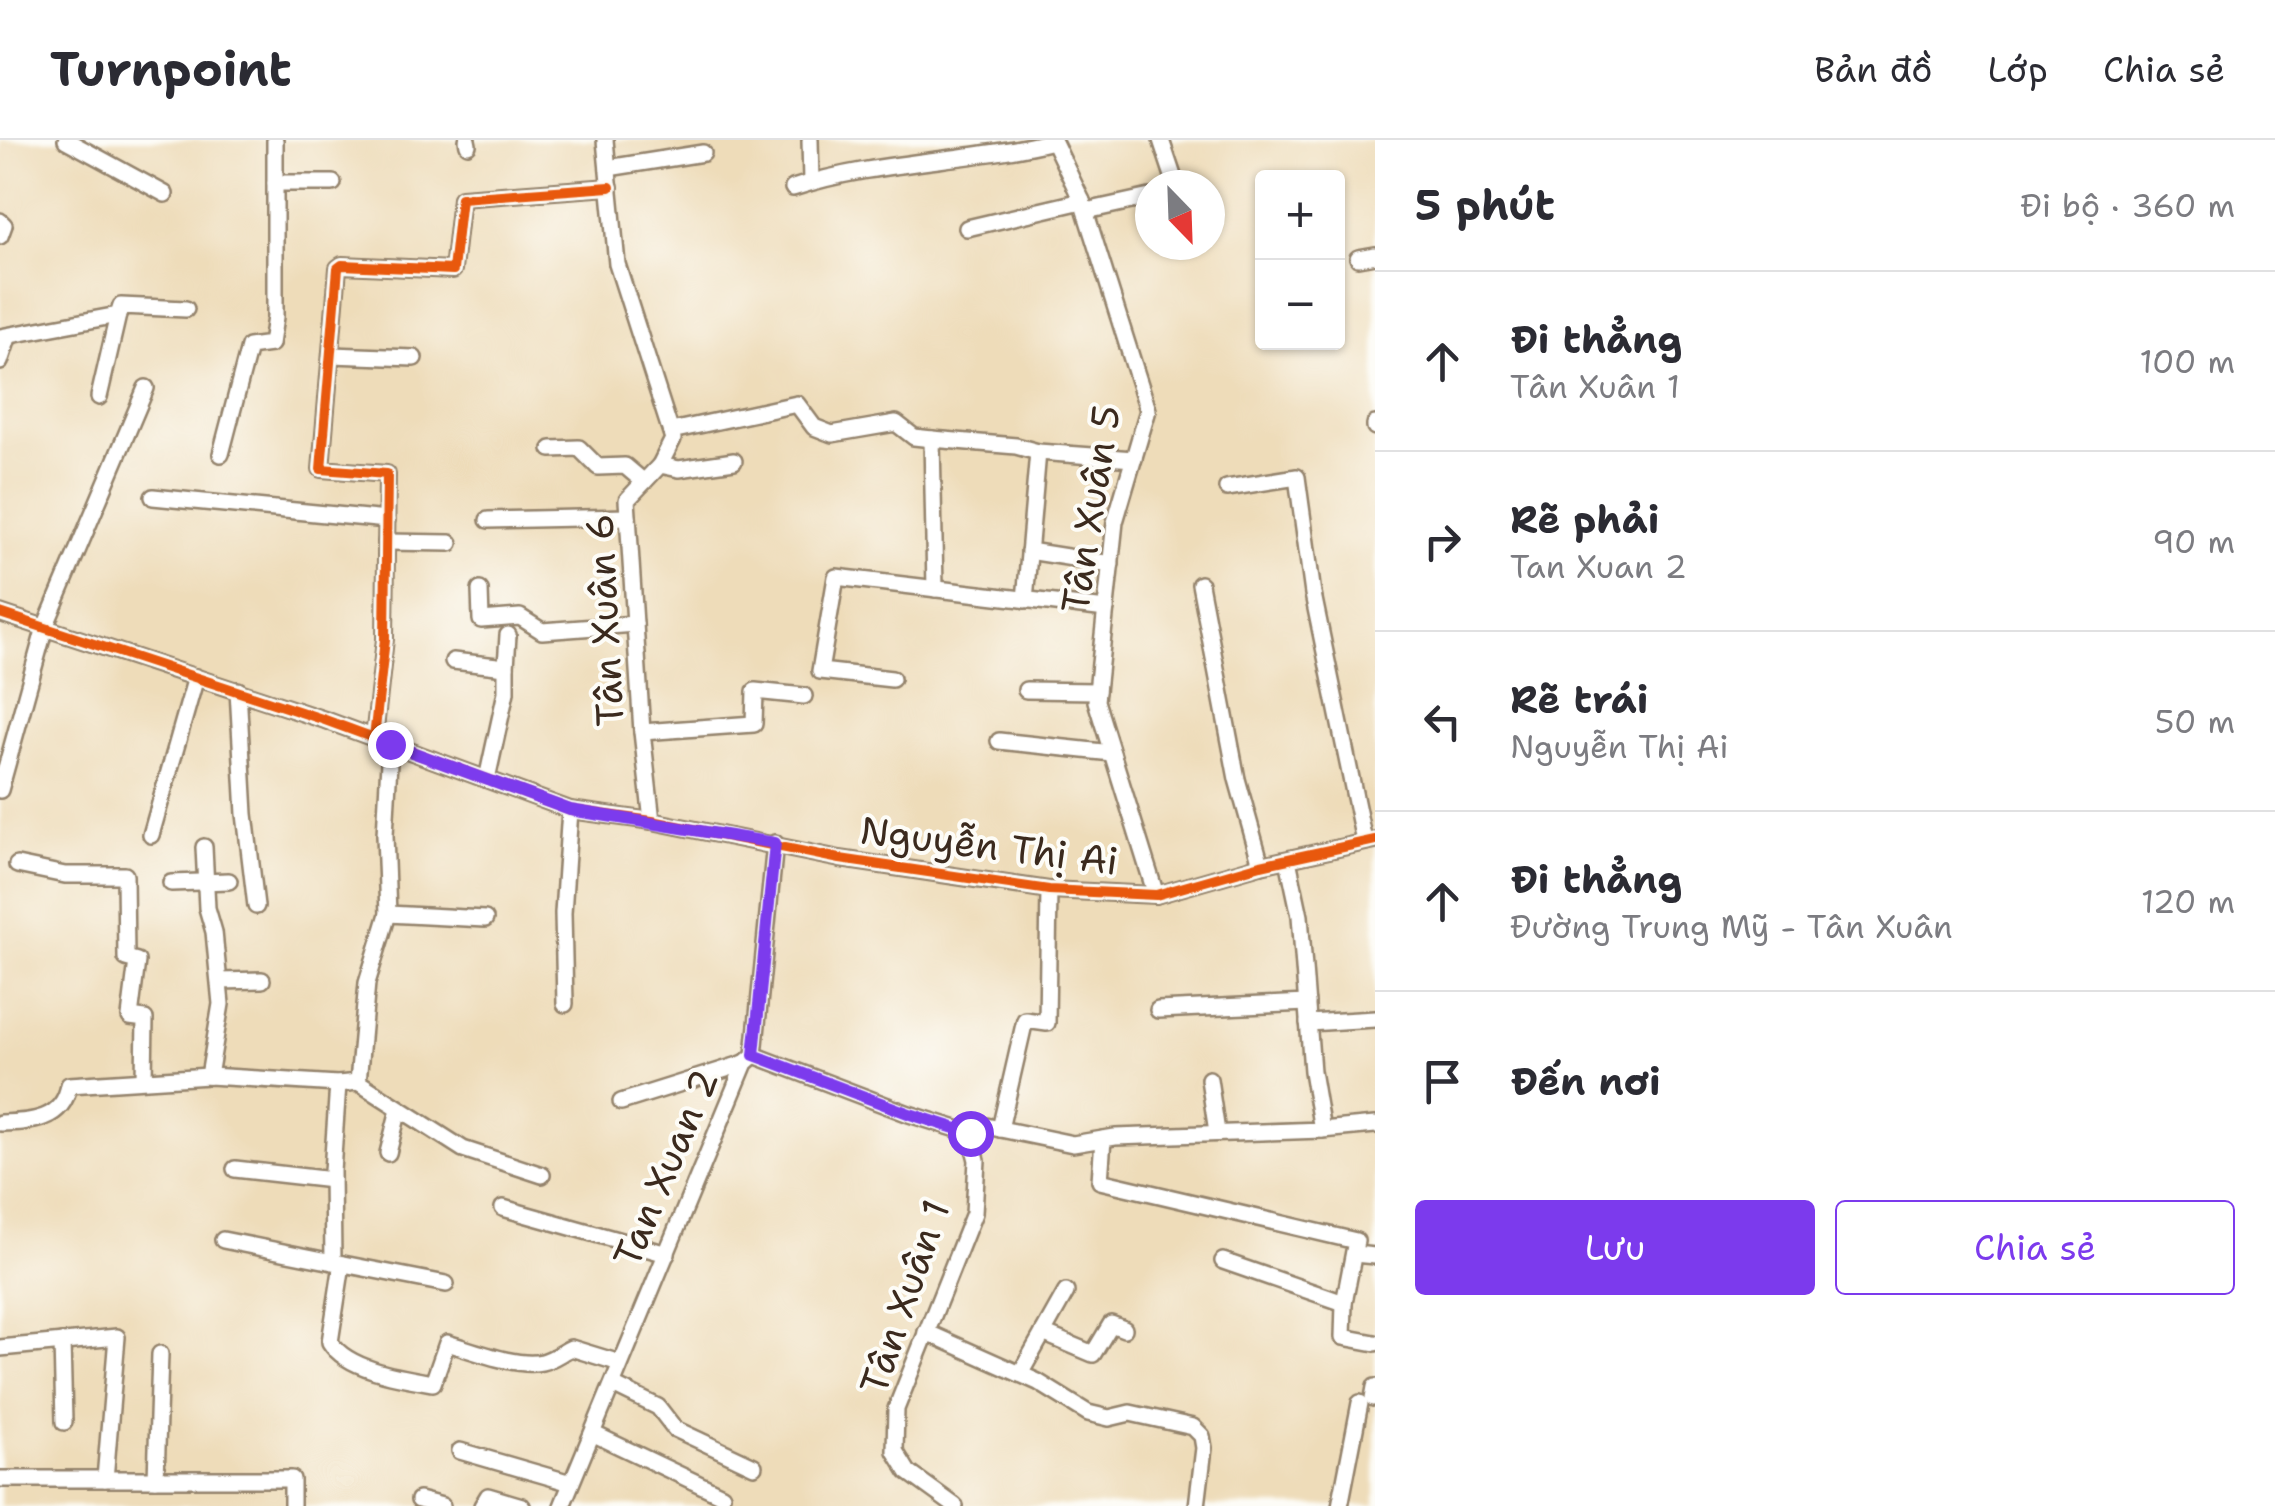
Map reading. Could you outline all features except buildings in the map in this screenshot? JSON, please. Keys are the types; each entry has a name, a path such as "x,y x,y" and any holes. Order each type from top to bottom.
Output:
{"street":[{"path":"66,140 164,194"},
{"path":"222,454 249,347 270,344 275,318 275,140"},
{"path":"605,140 617,264 671,431 798,404 814,427 832,434 896,424 914,437 1134,459"},
{"path":"810,140 811,182"},
{"path":"793,188 902,164 998,154 1053,140"},
{"name":"Tân Xuân 5","path":"1053,140 1084,206 1148,410 1115,522 1096,700 1156,895"},
{"path":"1161,140 1171,170"},
{"path":"608,168 703,153"},
{"path":"275,183 333,183"},
{"path":"358,1082 367,984 388,914 382,741 387,474 321,469 340,266 453,270 460,198 610,187"},
{"path":"966,228 1135,200"},
{"path":"0,222 4,225 0,236"},
{"path":"99,398 120,306 186,309"},
{"path":"0,362 4,338 118,315"},
{"path":"330,356 414,358"},
{"path":"0,790 44,627 146,388"},
{"name":"Tân Xuân 6","path":"652,821 626,500 660,465 673,439 671,431"},
{"path":"932,438 935,589"},
{"path":"551,449 579,448 598,468 625,466 644,482"},
{"path":"1025,600 1038,452"},
{"path":"660,465 679,469 734,460"},
{"path":"1227,488 1297,477 1313,594 1369,841"},
{"path":"153,497 387,520"},
{"path":"488,520 628,517"},
{"path":"386,542 450,543"},
{"path":"1030,551 1110,564"},
{"path":"892,679 820,671 836,577 1106,610"},
{"path":"1200,584 1230,746 1261,865"},
{"path":"480,590 481,620 520,617 542,631 635,624"},
{"name":"Nguyễn Thị Ai","path":"0,613 238,690 570,810 652,821 840,858 1048,890 1156,895 1261,865 1369,841"},
{"path":"487,780 506,692 508,634"},
{"path":"453,661 506,667"},
{"path":"151,835 196,676"},
{"path":"238,690 256,906"},
{"path":"1026,690 1097,691"},
{"path":"642,732 754,724 755,691 804,696"},
{"path":"999,741 1112,753"},
{"path":"564,1004 563,913 570,810"},
{"name":"Tan Xuan 2","path":"562,1506 749,1059 775,843"},
{"path":"204,847 221,1004 209,1076"},
{"path":"1288,860 1300,916 1322,1130"},
{"path":"17,866 65,875 125,875 126,958 136,961 130,1016 145,1019 144,1079"},
{"path":"171,883 229,881"},
{"path":"1000,1129 1025,1020 1046,1023 1048,890"},
{"path":"388,914 485,919"},
{"path":"220,981 262,980"},
{"path":"1158,1010 1307,1003"},
{"path":"1308,1023 1375,1019"},
{"path":"621,1102 749,1059 970,1133 986,1126 1073,1144 1103,1139 1375,1125"},
{"path":"0,1124 44,1119 67,1099 70,1085 209,1076 358,1082 463,1149 542,1176"},
{"path":"1209,1079 1218,1132"},
{"path":"338,1084 332,1180 337,1263 330,1342 336,1350 366,1366 433,1382 448,1343 532,1363 548,1361 571,1348 620,1363"},
{"path":"388,1153 399,1109"},
{"name":"Tân Xuân 1","path":"955,1506 908,1472 895,1451 896,1409 974,1213 977,1160 970,1133"},
{"path":"1103,1139 1100,1182 1356,1241 1344,1303 1343,1337 1375,1343"},
{"path":"236,1169 332,1180"},
{"path":"503,1208 667,1254"},
{"path":"223,1240 446,1284"},
{"path":"1354,1254 1375,1256"},
{"path":"1223,1261 1344,1303"},
{"path":"1020,1374 1066,1292"},
{"path":"1043,1333 1093,1354 1110,1324 1124,1330"},
{"path":"926,1332 1020,1374 1088,1413 1110,1418 1130,1412 1194,1427 1202,1436 1204,1448 1197,1506"},
{"path":"0,1348 117,1337 105,1479"},
{"path":"62,1342 64,1422"},
{"path":"156,1479 160,1354"},
{"path":"613,1385 658,1407 675,1429 754,1466"},
{"path":"1340,1506 1370,1396"},
{"path":"594,1434 722,1495"},
{"path":"460,1451 571,1483"},
{"path":"0,1479 292,1478 292,1506"},
{"path":"482,1506 488,1496 522,1506"},
{"path":"419,1500 442,1506"}],"cycle path":[{"path":"374,738 385,639 387,474 321,469 338,268 342,265 453,270 461,198 610,187"},
{"path":"0,613 325,720 570,810 652,821 840,859 1049,890 1156,895 1261,865 1375,840"}],"route":[{"path":"390,744 570,810 775,843 754,1055 970,1133"}]}
